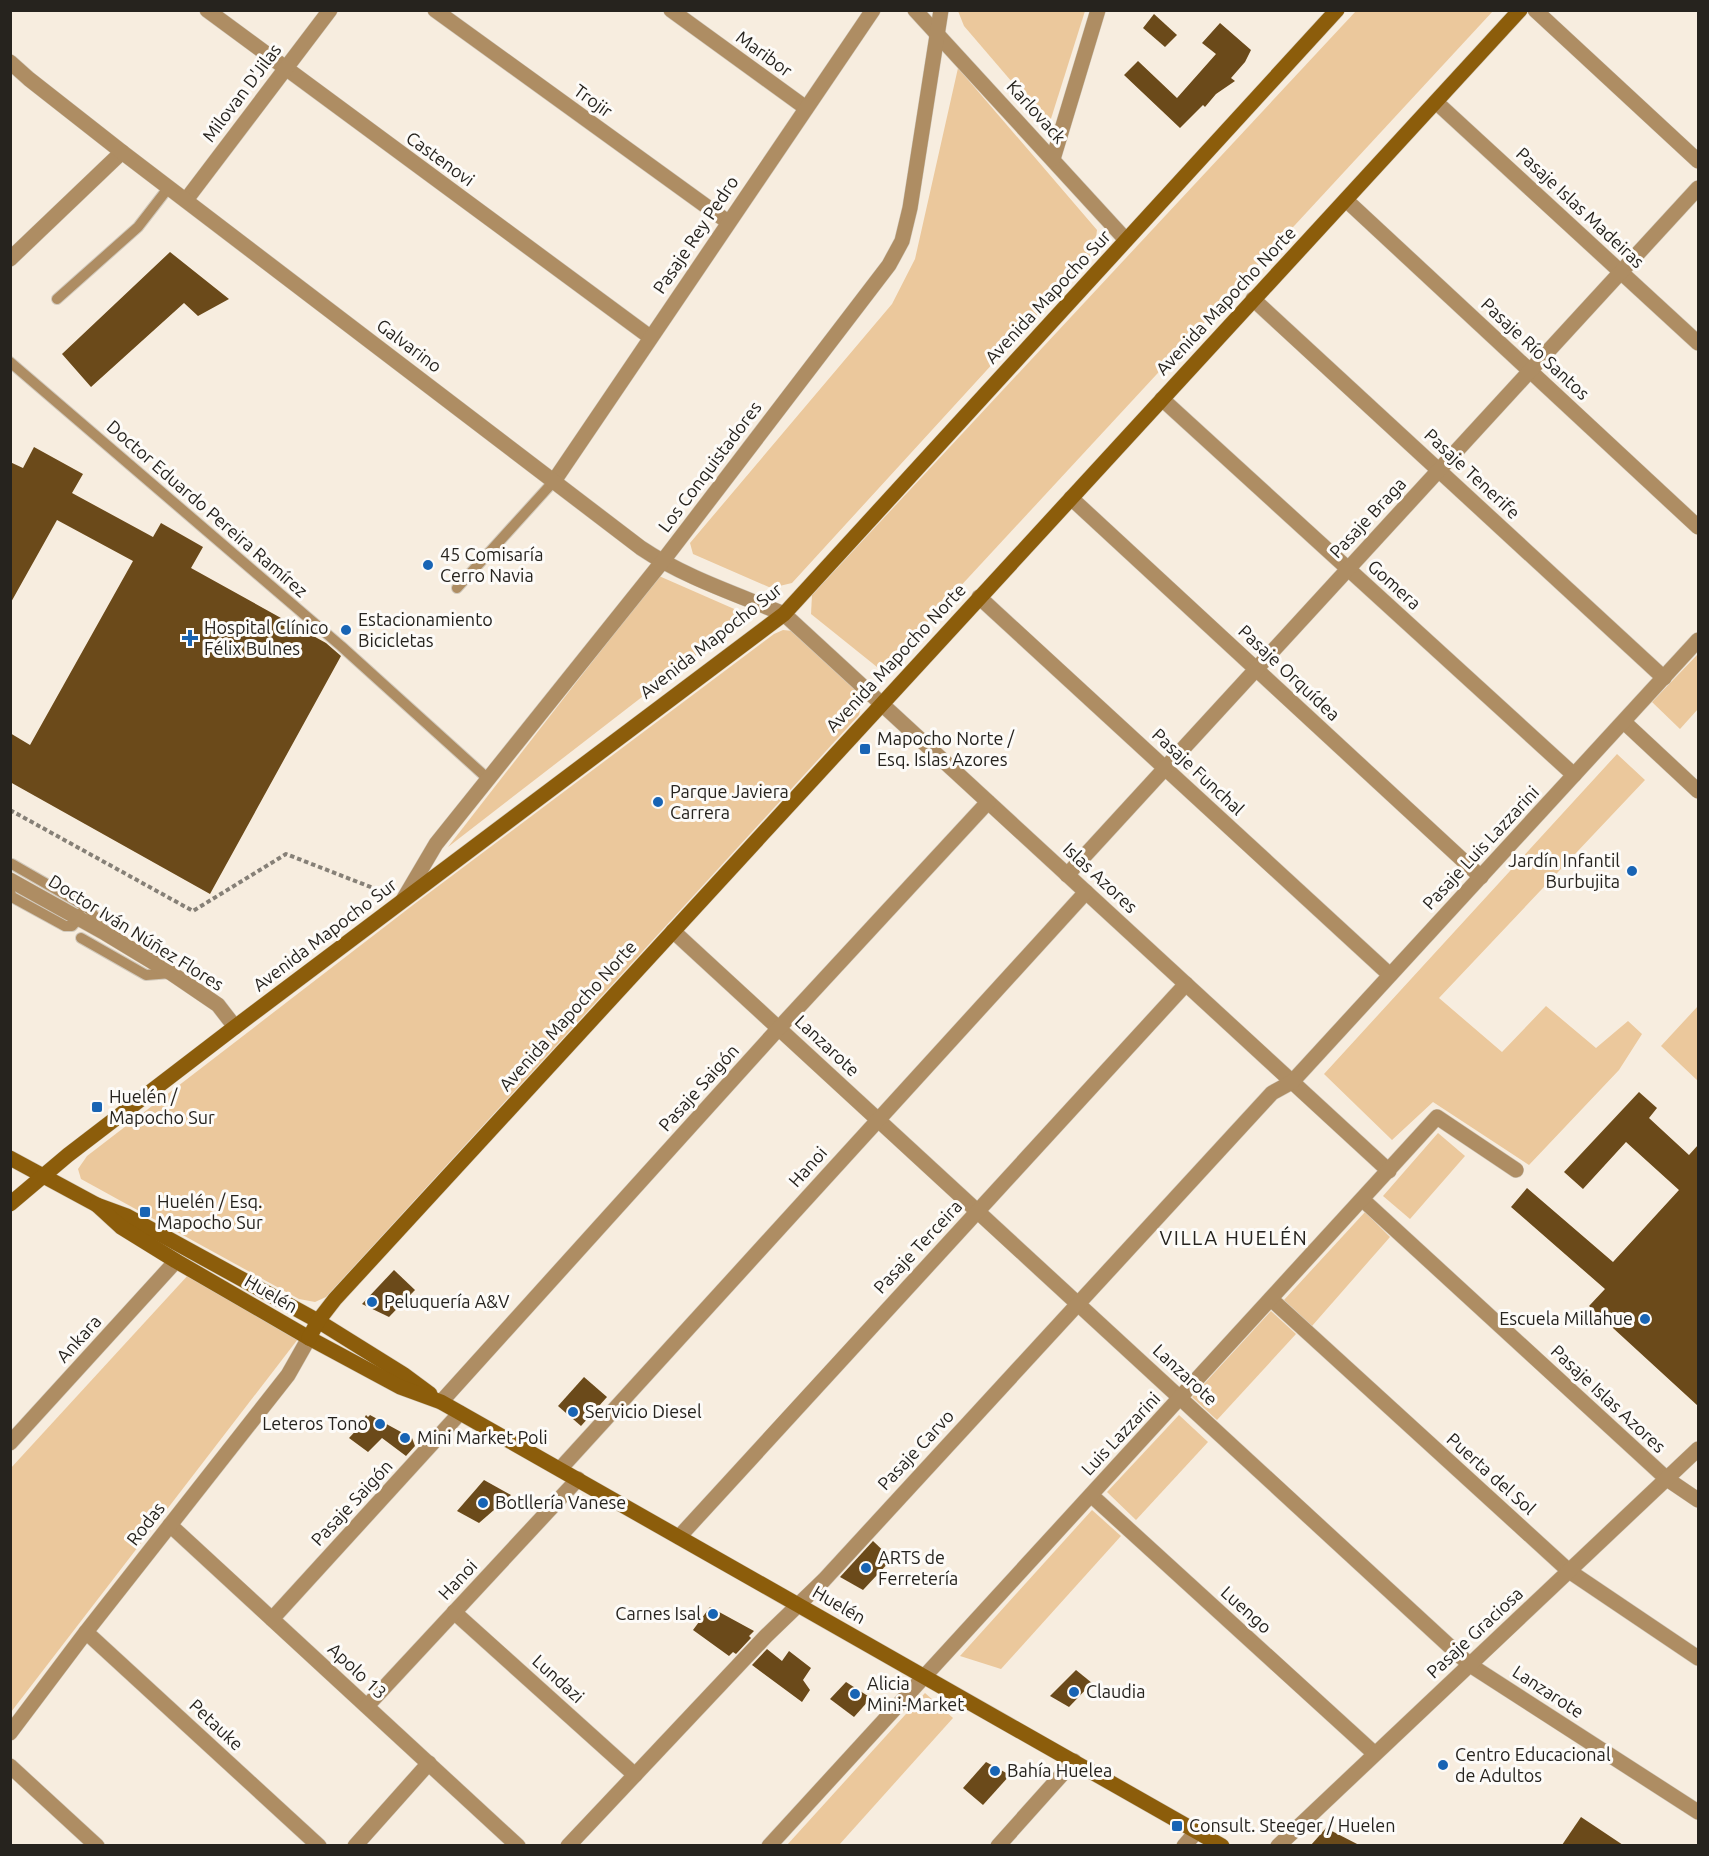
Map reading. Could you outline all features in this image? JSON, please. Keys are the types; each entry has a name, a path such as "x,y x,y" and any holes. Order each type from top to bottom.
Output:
{"main road":[{"name":"Avenida Mapocho Sur","path":"10,1204 235,1027 784,614 1337,10"},
{"name":"Avenida Mapocho Norte","path":"309,1338 318,1321 335,1299 1520,10"},
{"name":"Huelén","path":"10,1158 97,1205 128,1216 318,1321 403,1374 439,1401 1222,1845"},
{"name":"Huelén","path":"97,1205 121,1227 176,1262 400,1387 439,1401"}],"street":[{"name":"Castenovi","path":"207,10 651,337"},
{"name":"Milovan D'Jilas","path":"186,200 330,10"},
{"name":"Trojir","path":"435,10 728,222"},
{"name":"Maribor","path":"670,10 806,108"},
{"name":"Pasaje Rey Pedro","path":"554,481 873,10"},
{"name":"Karlovack","path":"915,10 1126,240"},
{"name":"Los Conquistadores","path":"403,900 436,844 662,562 896,254 910,208 941,10"},
{"path":"1053,159 1098,10"},
{"path":"1535,10 1698,161"},
{"name":"Galvarino","path":"10,62 122,152 662,562 784,614"},
{"name":"Galvarino","path":"10,72 29,79"},
{"name":"Pasaje Islas Madeiras","path":"1436,102 1698,343"},
{"path":"10,259 122,152"},
{"name":"Pasaje Braga","path":"1068,875 1698,188"},
{"name":"Pasaje Río Santos","path":"1346,200 1698,527"},
{"name":"Pasaje Tenerife","path":"1254,299 1664,678"},
{"name":"Gomera","path":"1162,399 1574,775"},
{"name":"Pasaje Orquídea","path":"1071,498 1481,877"},
{"name":"Pasaje Funchal","path":"979,597 1390,975"},
{"name":"Islas Azores","path":"784,614 1389,1171"},
{"name":"Pasaje Luis Lazzarini","path":"1292,1082 1698,640"},
{"path":"1624,722 1698,791"},
{"name":"Pasaje Saigón","path":"439,1401 988,801"},
{"name":"Doctor Iván Núñez Flores","path":"10,880 171,973 218,1005 235,1027"},
{"name":"Hanoi","path":"560,1469 1086,892"},
{"name":"Lanzarote","path":"673,931 1470,1665 1698,1812"},
{"name":"Pasaje Terceira","path":"679,1537 1186,984"},
{"name":"Pasaje Carvo","path":"568,1845 824,1580 1272,1093 1292,1082"},
{"name":"Luis Lazzarini","path":"769,1845 1437,1117 1516,1170"},
{"name":"Pasaje Islas Azores","path":"1363,1200 1667,1479 1698,1500"},
{"name":"Ankara","path":"10,1443 176,1262"},
{"name":"Puerta del Sol","path":"1271,1299 1569,1571 1698,1658"},
{"name":"Rodas","path":"10,1733 292,1370 309,1338"},
{"name":"Pasaje Saigón","path":"272,1618 460,1413"},
{"name":"Pasaje Graciosa","path":"1278,1845 1698,1449"},
{"name":"Hanoi","path":"367,1706 578,1479"},
{"name":"Luengo","path":"1091,1495 1375,1754"},
{"name":"Apolo 13","path":"170,1525 518,1845"},
{"name":"Lundazi","path":"454,1612 635,1774"},
{"name":"Petauke","path":"87,1632 319,1845"},
{"path":"998,1845 1074,1761"},
{"path":"355,1845 429,1763"},
{"path":"10,1766 97,1845"},
{"path":"1184,1845 1197,1831"}],"lane":[{"path":"57,299 138,226 169,188"},
{"name":"Doctor Eduardo Pereira Ramírez","path":"10,362 341,646 487,778"},
{"path":"457,588 554,481"},
{"path":"12,864 90,910 105,933"},
{"path":"10,892 12,897 65,926 72,926 79,918 78,902"},
{"path":"81,938 146,975 171,973"}],"path":[{"path":"10,810 193,911 286,854 403,900"}],"shaded area":[{"path":"958,11 1085,11 1049,125 964,26"},
{"path":"1356,11 1493,11 882,671 811,614 812,595"},
{"path":"958,68 1097,230 1094,253 792,583 771,588 693,554 690,543 892,304 915,259"},
{"path":"659,576 748,615 448,847"},
{"name":"Parque Javiera Carrera","path":"783,630 793,631 858,691 862,702 859,715 326,1297 315,1302 299,1299 81,1179 78,1169 87,1156 413,905 774,634"},
{"path":"1698,654 1698,709 1680,729 1652,702"},
{"path":"1617,754 1645,780 1439,998 1502,1052 1546,1006 1596,1048 1628,1021 1642,1034 1619,1070 1529,1165 1433,1102 1392,1140 1324,1074"},
{"path":"1698,1006 1698,1081 1661,1046"},
{"path":"1438,1133 1465,1156 1410,1219 1383,1196"},
{"path":"1365,1212 1390,1237 1312,1326 1284,1300"},
{"path":"190,1273 298,1339 11,1712 10,1469"},
{"path":"1271,1311 1296,1334 1217,1420 1192,1397"},
{"path":"1179,1415 1208,1442 1136,1520 1107,1492"},
{"path":"1092,1510 1121,1536 1001,1669 960,1656"},
{"path":"925,1693 953,1718 839,1845 787,1845"}],"building":[{"path":"1154,14 1177,35 1165,47 1143,28"},
{"path":"1220,23 1251,50 1245,62 1231,78 1235,81 1216,94 1205,107 1203,105 1180,128 1124,75 1138,61 1177,98 1216,54 1202,43"},
{"path":"170,252 229,299 198,316 184,303 91,387 62,354"},
{"path":"34,447 83,474 72,493 153,537 161,523 203,547 191,568 326,643 341,656 210,894 10,782 10,733 30,745 133,561 57,520 10,604 10,462 23,468"},
{"path":"1639,1092 1657,1108 1649,1118 1689,1155 1698,1145 1698,1406 1589,1306 1605,1289 1511,1207 1527,1188 1613,1262 1679,1190 1626,1142 1583,1189 1564,1172"},
{"path":"394,1270 415,1290 389,1317 362,1304"},
{"path":"584,1377 607,1397 581,1426 558,1406"},
{"path":"366,1415 412,1438 415,1446 406,1456 382,1438 368,1452 349,1438 363,1423"},
{"name":"Botllería Vanese","path":"484,1480 511,1495 479,1523 457,1511"},
{"name":"ARTS de Ferretería","path":"873,1541 892,1559 863,1590 840,1577"},
{"path":"710,1607 754,1631 749,1636 751,1638 736,1654 733,1652 729,1656 693,1630"},
{"path":"767,1649 782,1661 789,1651 811,1668 803,1680 810,1690 802,1702 752,1665"},
{"path":"1076,1670 1092,1683 1069,1707 1050,1696"},
{"path":"846,1682 871,1698 854,1717 830,1699"},
{"path":"986,1762 1010,1775 983,1805 963,1788"},
{"path":"1581,1817 1623,1845 1562,1845"},
{"path":"1326,1828 1359,1845 1311,1845"}],"place":[{"name":"45 Comisaría Cerro Navia","path":"428,565"},
{"name":"Estacionamiento Bicicletas","path":"346,630"},
{"name":"Hospital Clínico Félix Bulnes","path":"190,638"},
{"name":"Mapocho Norte / Esq. Islas Azores","path":"865,749"},
{"name":"Parque Javiera Carrera","path":"658,802"},
{"name":"Jardín Infantil Burbujita","path":"1632,871"},
{"name":"Huelén / Mapocho Sur","path":"97,1107"},
{"name":"Huelén / Esq. Mapocho Sur","path":"145,1212"},
{"name":"Peluquería A&V","path":"372,1302"},
{"name":"Escuela Millahue","path":"1645,1319"},
{"name":"Servicio Diesel","path":"573,1412"},
{"name":"Leteros Tono","path":"380,1424"},
{"name":"Mini Market Poli","path":"405,1438"},
{"name":"Botllería Vanese","path":"483,1503"},
{"name":"ARTS de Ferretería","path":"866,1568"},
{"name":"Carnes Isal","path":"713,1614"},
{"name":"Claudia","path":"1074,1692"},
{"name":"Alicia Mini-Market","path":"855,1694"},
{"name":"Centro Educacional de Adultos","path":"1443,1765"},
{"name":"Bahía Huelea","path":"995,1771"},
{"name":"Consult. Steeger / Huelen","path":"1177,1826"}],"district":[{"name":"VILLA HUELÉN","path":"1234,1238"}]}
